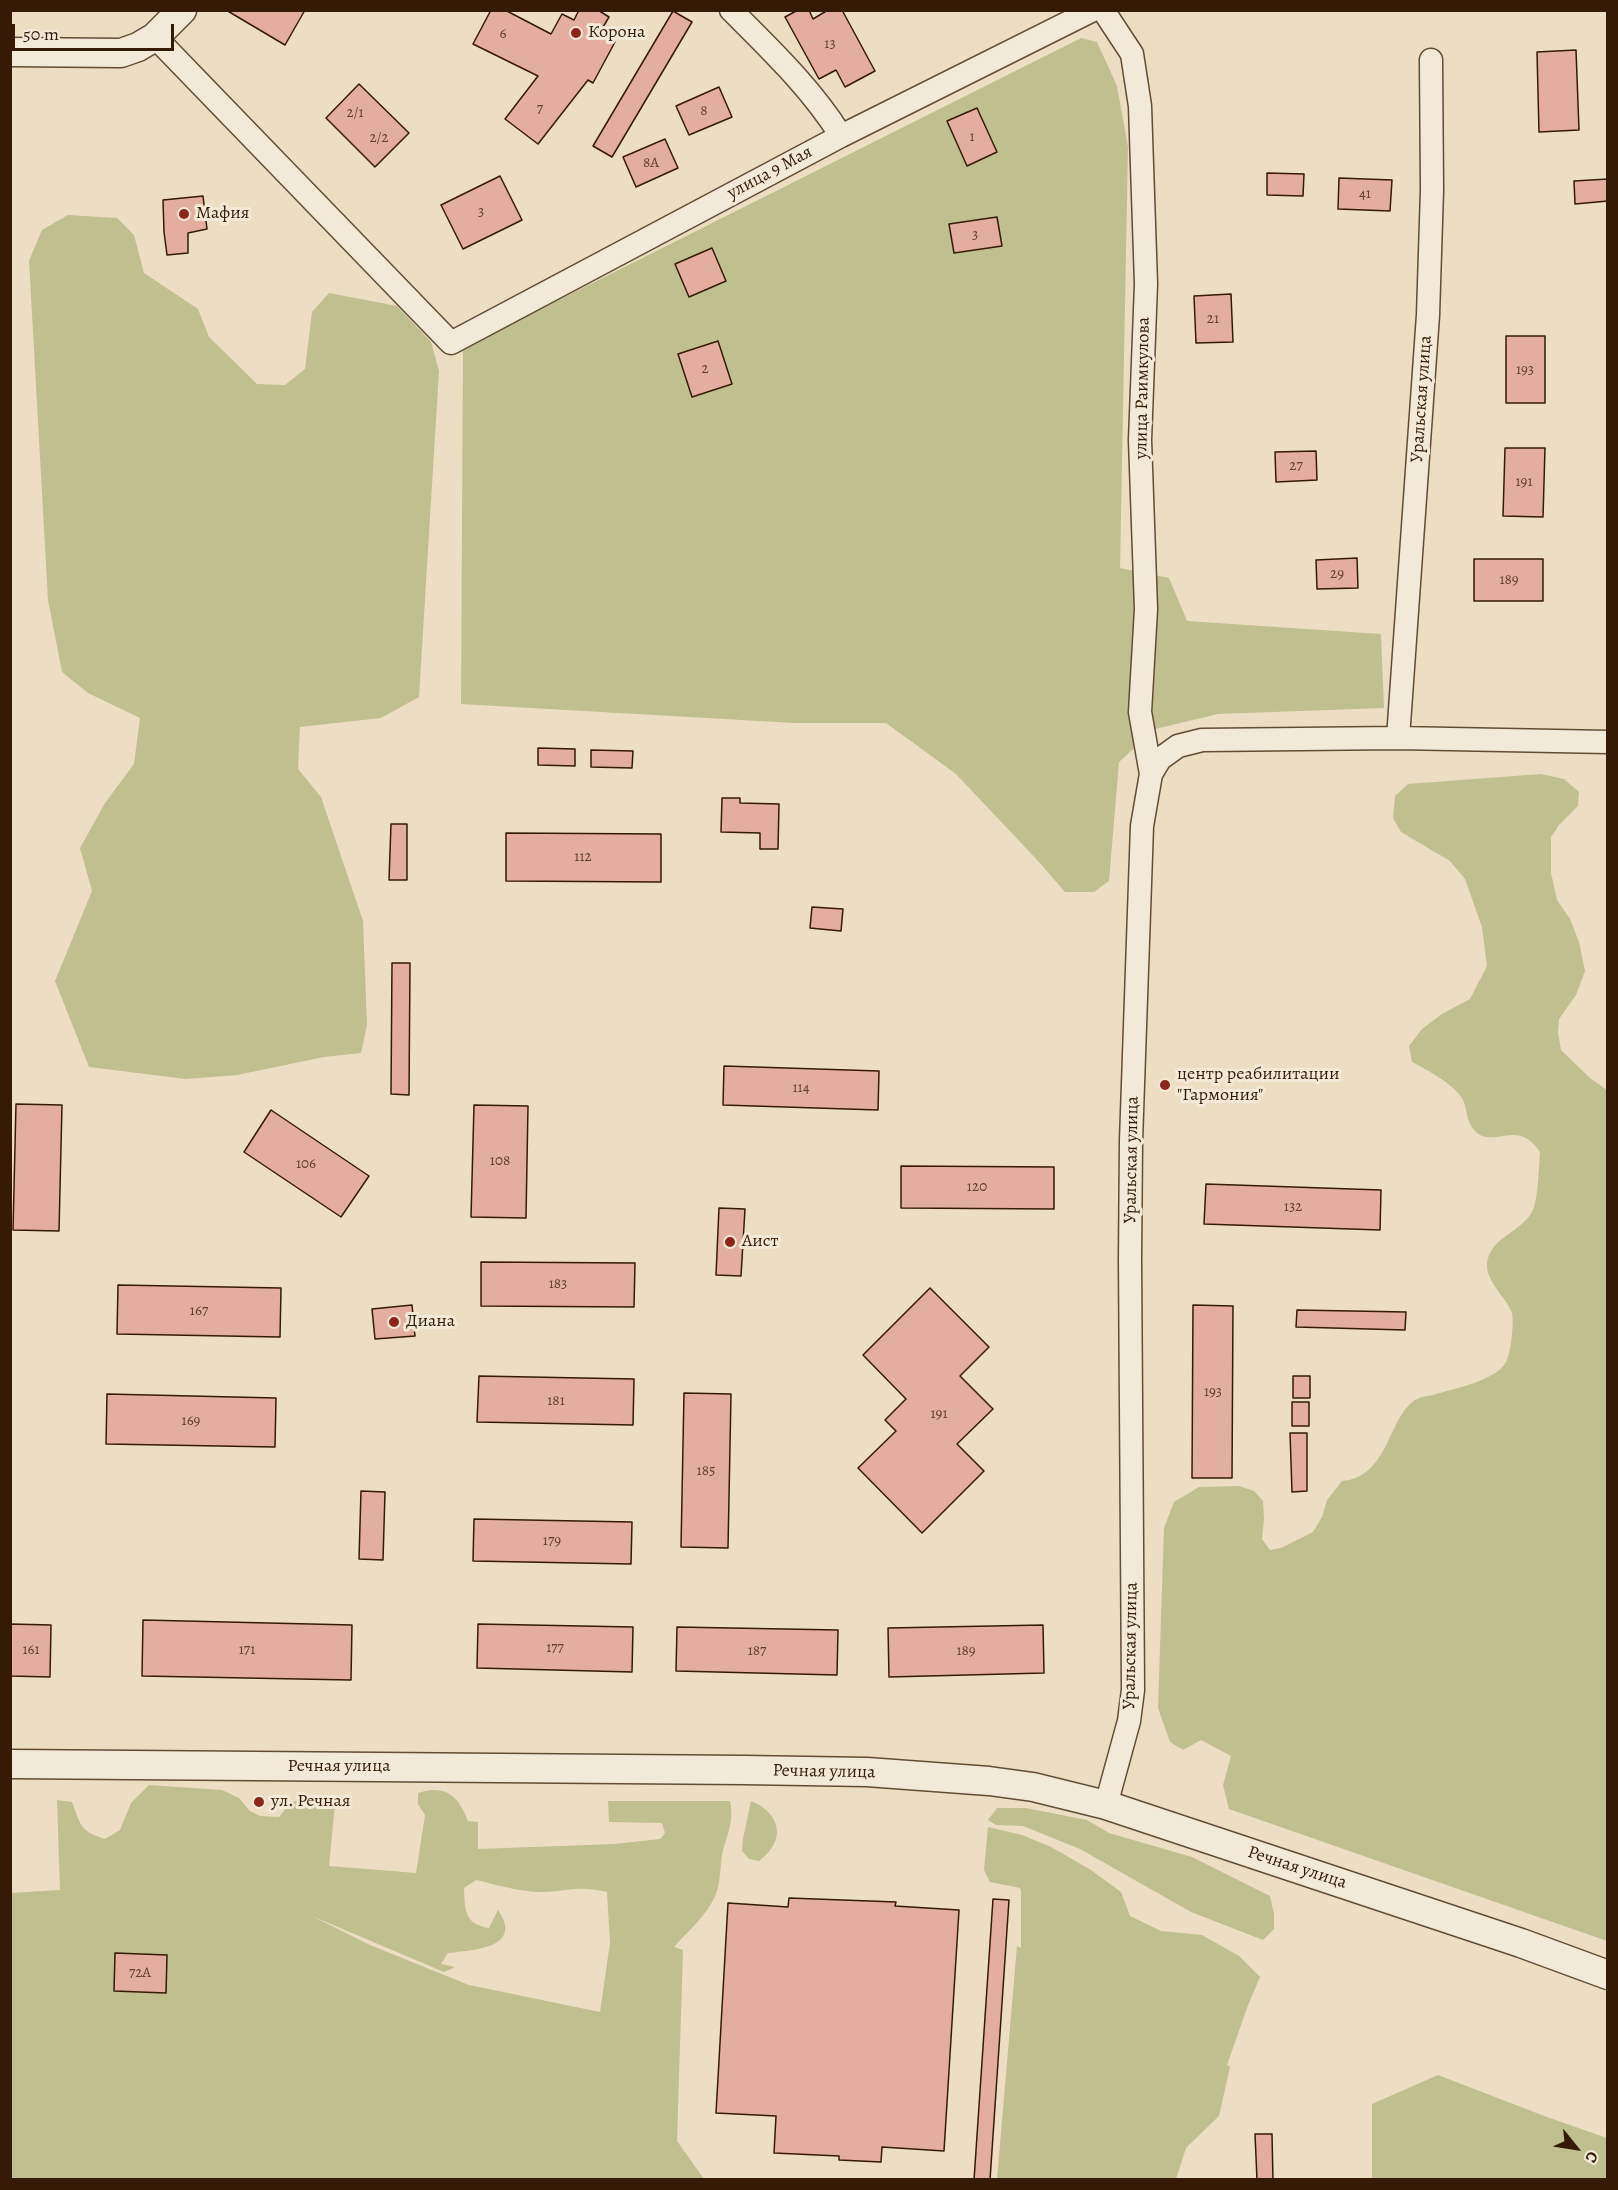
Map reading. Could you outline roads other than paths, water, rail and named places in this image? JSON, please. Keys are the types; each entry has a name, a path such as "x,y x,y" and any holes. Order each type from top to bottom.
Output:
{"street":[{"path":"10,52 121,52 138,47 155,38 182,10"},
{"path":"731,10 813,96 825,110 841,136"},
{"name":"улица 9 Мая","path":"155,38 451,343 841,136 1093,10"},
{"name":"улица Раимкулова","path":"1102,10 1132,54 1140,106 1146,284 1140,440 1146,609 1140,712 1150,774"},
{"name":"Уральская улица","path":"1398,738 1428,315 1432,190 1431,60"},
{"path":"1150,774 1160,759 1178,746 1202,740 1398,738 1608,742"},
{"name":"Уральская улица","path":"1106,1805 1129,1721 1133,1690 1131,1142 1142,826 1150,774"},
{"name":"Речная улица","path":"10,1764 867,1772 938,1776 1033,1787 1106,1805 1521,1943 1608,1975"}],"place":[{"name":"Корона","path":"576,33"},
{"name":"Мафия","path":"184,214"},
{"name":"центр реабилитации \"Гармония\"","path":"1165,1085"},
{"name":"Аист","path":"730,1242"},
{"name":"Диана","path":"394,1322"},
{"name":"ул. Речная","path":"259,1802"}]}
